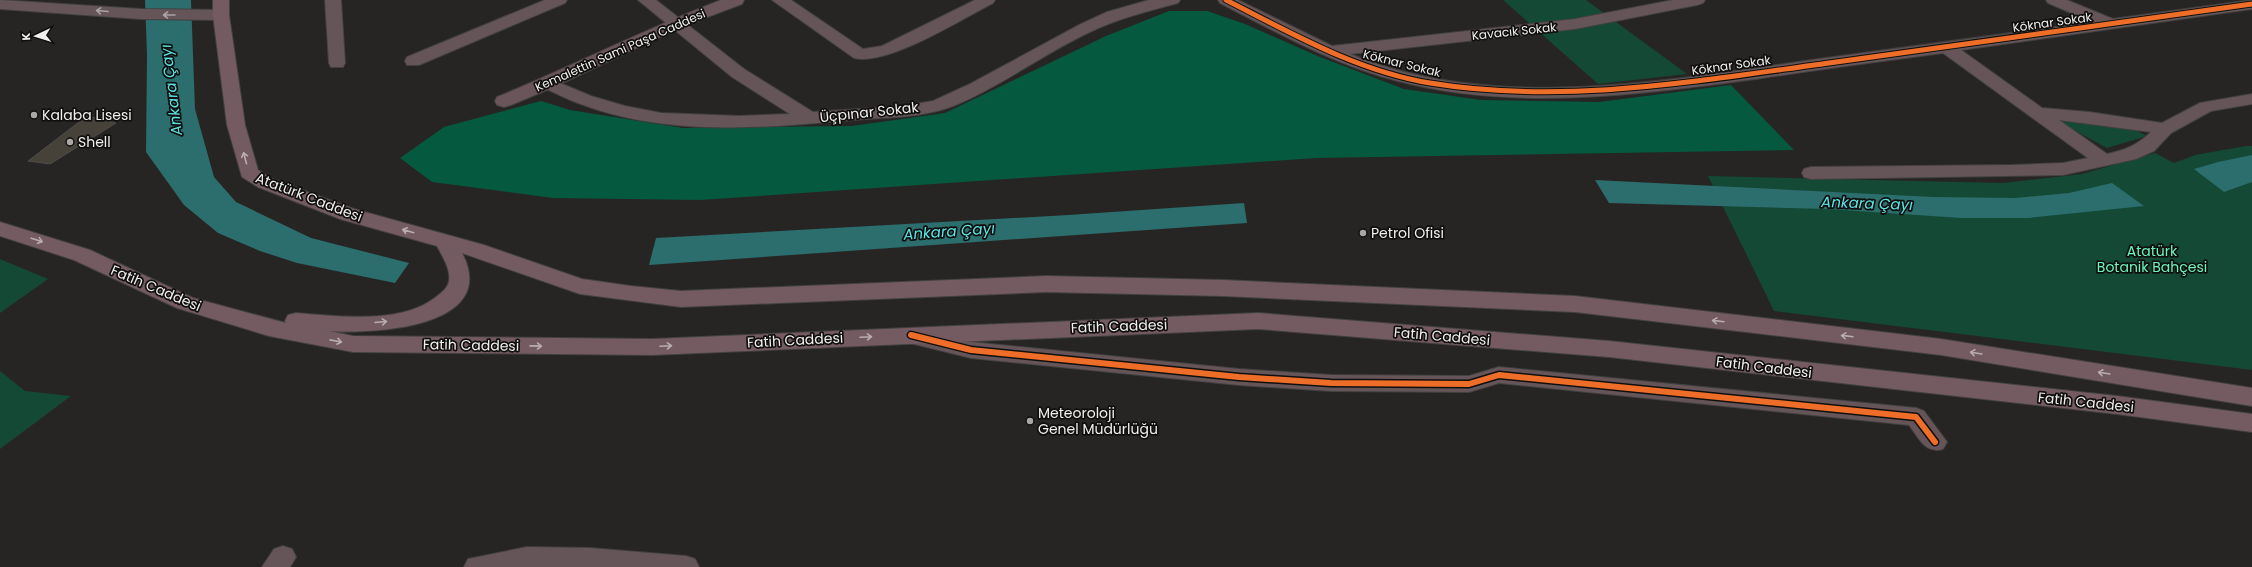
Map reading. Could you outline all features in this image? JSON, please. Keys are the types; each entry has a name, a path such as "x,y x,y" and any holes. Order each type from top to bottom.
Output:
{"main road":[{"name":"Atatürk Caddesi","path":"221,8 236,125 249,173 265,183 348,214 446,242"},
{"name":"Fatih Caddesi","path":"0,229 82,255 185,303 269,328 353,344 652,347 1258,321 1609,349 2117,405 2252,423"},
{"path":"230,317 343,324 412,318 442,307 458,290 460,275 446,242"},
{"name":"Fatih Caddesi","path":"446,242 580,286 682,298 1046,284 1223,288 1575,304 1941,348 2252,397"},
{"path":"2143,379 2252,387"},
{"path":"2117,405 2252,433"}],"street":[{"path":"333,0 337,64"},
{"path":"413,61 559,0"},
{"path":"646,0 738,73 809,118"},
{"name":"Kemalettin Sami Paşa Caddesi","path":"504,101 548,83 675,23 736,0"},
{"path":"780,0 860,54 886,51 987,0"},
{"name":"Üçpınar Sokak","path":"548,83 603,107 674,121 749,123 916,109 947,102 1078,31 1146,4 1172,0"},
{"name":"Köknar Sokak","path":"1226,0 1330,52 1364,66 1429,83 1498,91 1567,91 1678,84 2112,25 2242,3"},
{"name":"Kavacık Sokak","path":"1330,52 1575,24 1697,0"},
{"path":"2054,0 2112,25"},
{"path":"0,4 141,14 198,15 221,8"},
{"path":"1946,47 2103,160"},
{"path":"1811,172 2019,171 2063,169 2129,154 2147,147 2165,129 2206,107 2252,99"},
{"path":"2039,113 2089,117 2165,129"},
{"path":"912,335 971,350 1239,377 1330,383 1470,384 1499,376 1916,417 1935,442"},
{"path":"477,567 527,558 537,562 590,559 686,567"}],"green space":[{"path":"1503,0 1586,0 1687,74 1598,84"},
{"path":"1169,11 1207,11 1245,24 1320,57 1404,89 1481,100 1599,102 1731,85 1794,150 1316,158 700,200 553,198 432,182 400,158 444,127 541,101 570,110 683,128 852,126 945,113 1106,36"},
{"path":"2076,119 2133,129 2147,136 2107,148 2072,129 2063,122"},
{"name":"Atatürk Botanik Bahçesi","path":"2252,146 2252,370 1774,311 1708,176 2003,183 2082,174 2155,153 2174,163 2195,155"},
{"path":"0,259 48,279 0,313"},
{"path":"0,371 25,391 71,396 0,449"}],"water":[{"name":"Ankara Çayı","path":"145,0 191,0 195,109 214,177 236,202 311,238 409,263 395,283 297,263 260,251 218,233 184,205 146,152 147,55"},
{"path":"2252,155 2252,182 2224,192 2194,169 2218,162"},
{"name":"Ankara Çayı","path":"1595,180 1933,197 2015,198 2069,193 2112,183 2144,206 2028,218 1961,218 1828,209 1609,203"},
{"name":"Ankara Çayı","path":"1244,203 1247,223 649,265 656,238 1068,215"}],"building":[{"name":"Shell","path":"87,116 116,123 50,164 28,161"}],"cycle path":[{"path":"1226,0 1300,38 1376,70 1430,83 1480,89 1530,92 1580,92 1730,77 2252,4"},
{"path":"911,335 971,350 1239,377 1331,383 1469,384 1499,375 1916,417 1935,442"}],"place":[{"name":"Kalaba Lisesi","path":"34,115"},
{"name":"Shell","path":"70,142"},
{"name":"Petrol Ofisi","path":"1363,233"},
{"name":"Meteoroloji Genel Müdürlüğü","path":"1030,421"}]}
